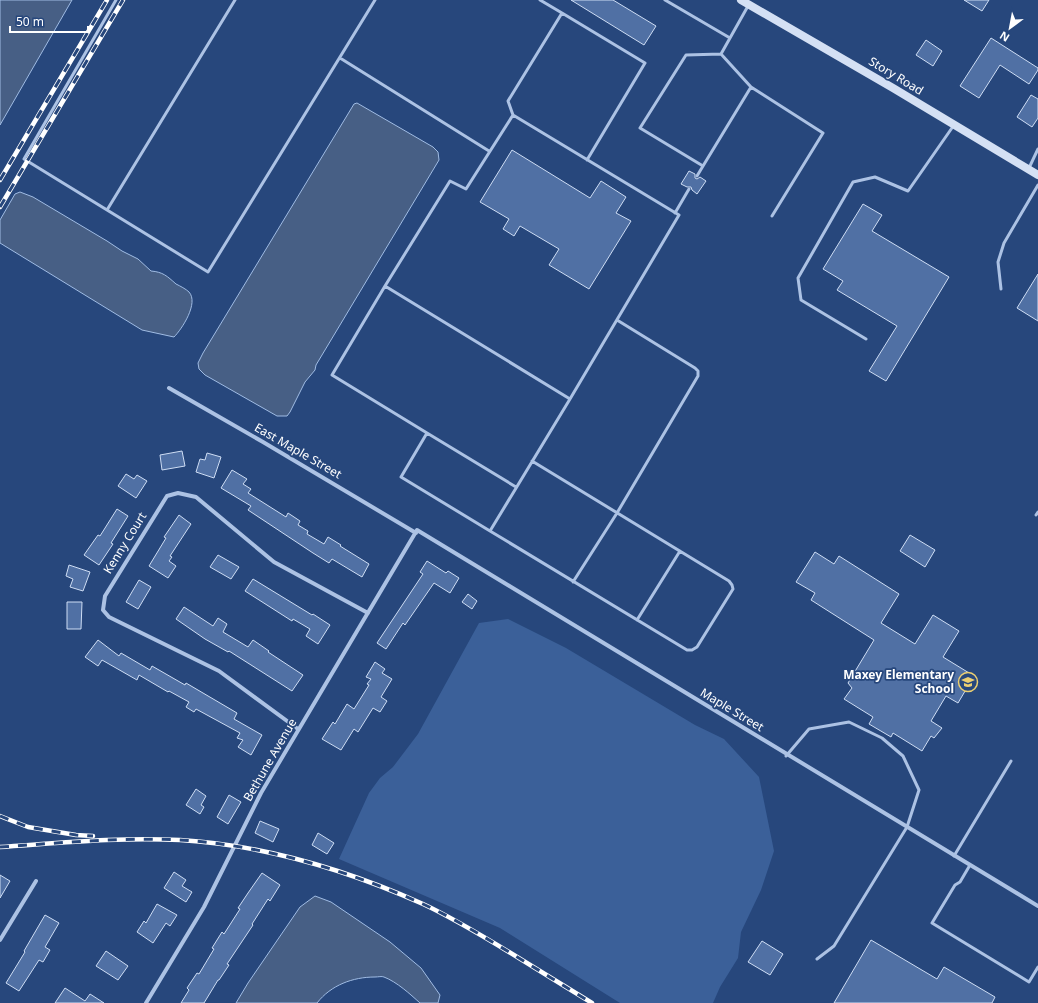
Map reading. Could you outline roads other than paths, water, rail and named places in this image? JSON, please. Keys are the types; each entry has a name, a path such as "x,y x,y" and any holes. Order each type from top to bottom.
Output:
{"street":[{"name":"Story Road","path":"741,0 751,2 1038,175"},
{"name":"East Maple Street","path":"169,388 416,532"},
{"name":"Kenny Court","path":"298,729 219,671 109,617 103,610 105,596 167,496 178,493 196,497 274,562 368,613"},
{"name":"Bethune Avenue","path":"146,1003 204,907 261,793 416,532"},
{"name":"Maple Street","path":"416,532 1038,906"},
{"path":"0,940 36,881"}],"lane":[{"path":"116,0 24,158 208,272 375,0"},
{"path":"107,210 235,0"},
{"path":"540,0 645,64 587,160"},
{"path":"665,0 730,38"},
{"path":"721,54 751,2"},
{"path":"490,530 570,399 679,215 512,115 508,101 562,13"},
{"path":"703,166 640,128 686,55 721,54 751,87 823,133 772,216"},
{"path":"340,58 489,151"},
{"path":"697,176 751,87"},
{"path":"512,115 466,189 450,181 332,375 516,487"},
{"path":"866,339 801,300 798,278 853,182 875,177 908,191 954,124"},
{"path":"1029,170 1038,149"},
{"path":"1002,289 998,262 1004,243 1038,185"},
{"path":"675,213 689,189"},
{"path":"385,286 570,399"},
{"path":"573,582 617,513 698,376 698,372 694,368 617,320"},
{"path":"426,433 401,477 687,650 692,650 697,647 733,589 729,581 532,461"},
{"path":"637,620 680,551"},
{"path":"786,755 809,729 849,722 882,738 904,756 919,790 907,827 834,946 817,959"},
{"path":"954,856 1011,761"},
{"path":"970,865 960,882 955,885 932,923 1029,982 1038,967"}],"railway":[{"path":"0,180 107,0"},
{"path":"0,207 123,0"},
{"path":"0,816 28,827 76,835 93,836"},
{"path":"0,847 112,840 180,840 242,847 304,861 365,880 434,909 488,939 592,1003"}],"place":[{"name":"Maxey Elementary School","path":"968,682"}]}
